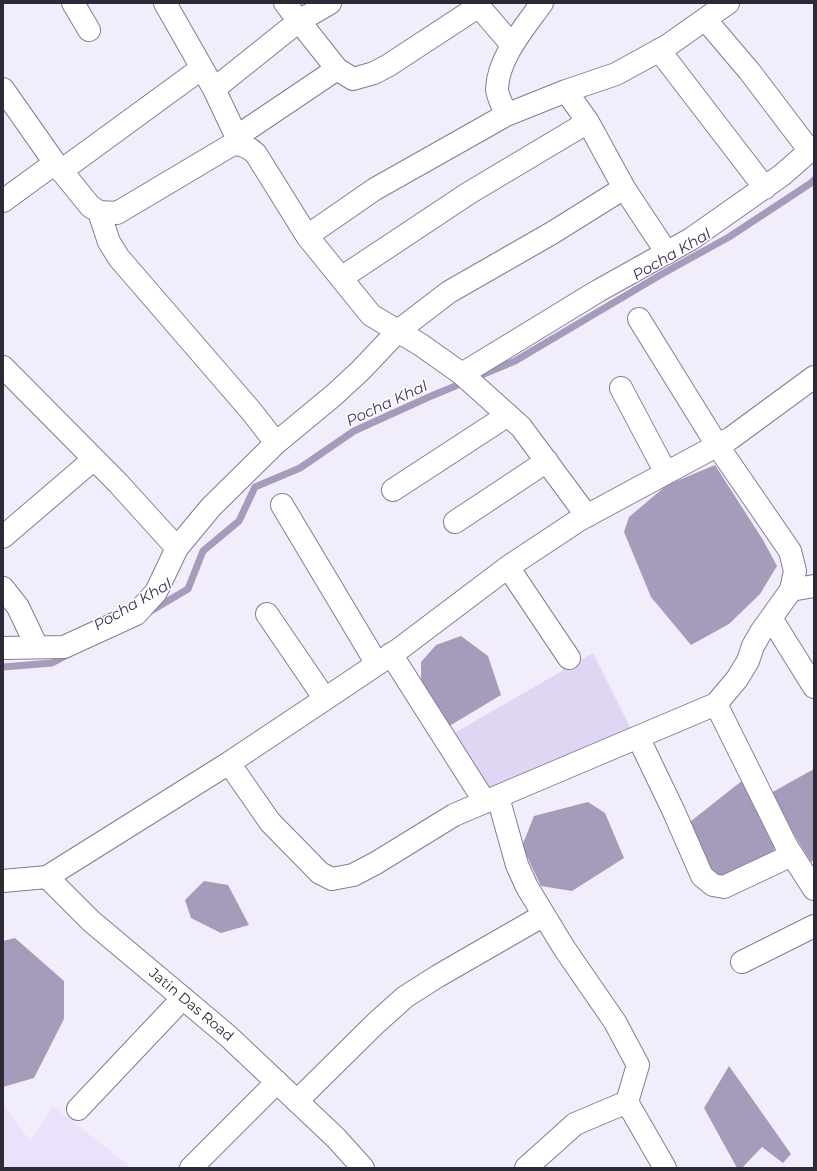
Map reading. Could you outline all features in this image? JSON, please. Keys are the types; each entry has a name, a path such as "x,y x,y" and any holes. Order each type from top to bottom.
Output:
{"street":[{"path":"73,3 89,30"},
{"path":"165,3 214,89 238,140 256,154 307,236 341,278 371,314 421,345 466,378 521,426 587,516"},
{"path":"285,3 337,69 353,79 374,73 389,65 478,5 512,45"},
{"path":"214,89 299,21 330,3"},
{"path":"506,116 497,91 500,71 512,45 542,3"},
{"path":"307,236 375,189 506,116 566,91 616,74 667,46 728,3"},
{"path":"466,378 598,291 691,239 782,176 812,149 705,19"},
{"path":"659,50 764,188"},
{"path":"3,201 58,167 202,68"},
{"path":"3,89 58,167 90,206 99,212 117,213 233,144 337,69"},
{"path":"566,91 588,122 624,188 667,253"},
{"path":"341,278 469,193 588,122"},
{"path":"3,648 64,647 136,614 156,592 177,548 211,507 276,443 334,395 360,371 398,331 449,292 552,233 624,188"},
{"path":"99,212 109,242 119,258 252,412 276,443"},
{"path":"229,763 270,822 320,873 332,880 353,875 454,815 716,704 737,679 748,661 753,646 761,632 791,590 795,571 790,551 717,445 639,319"},
{"path":"3,367 118,483 177,548"},
{"path":"3,882 47,877 229,763 325,699 384,659 508,567 579,520 731,438 814,377"},
{"path":"621,388 666,473"},
{"path":"393,490 508,415"},
{"path":"3,538 94,459"},
{"path":"456,522 546,461"},
{"path":"282,505 384,659 491,799 527,887 564,948 615,1022 638,1065 627,1102 665,1168"},
{"path":"508,567 569,658"},
{"path":"791,590 814,586"},
{"path":"3,588 18,607 37,647"},
{"path":"267,614 325,699"},
{"path":"771,618 814,687"},
{"path":"716,704 792,855 814,890"},
{"path":"638,737 674,812 702,876 713,885 724,887 792,855"},
{"name":"Jatin Das Road","path":"47,877 91,922 228,1036 336,1138 363,1168"},
{"path":"297,1101 376,1023 405,997 438,976 544,915"},
{"path":"742,962 814,926"},
{"path":"78,1109 183,998"},
{"path":"191,1168 277,1082"},
{"path":"526,1168 575,1124 627,1102"}],"shaded area":[{"path":"715,465 763,540 777,566 760,594 729,624 691,645 651,597 624,532 629,517 667,485"},
{"path":"461,636 488,656 501,695 441,731 421,692 421,662 436,645"},
{"path":"593,653 632,731 476,798 444,739"},
{"path":"814,769 814,860 811,862 769,794"},
{"path":"743,780 775,837 774,852 717,880 686,825"},
{"path":"588,802 605,813 624,858 572,891 541,886 522,846 534,816"},
{"path":"204,881 228,885 249,925 221,933 191,918 185,900"},
{"path":"15,938 64,981 64,1019 34,1078 3,1087 3,941"},
{"path":"729,1066 791,1154 783,1163 762,1147 742,1168 737,1168 704,1108"},
{"path":"3,1104 30,1141 53,1106 132,1168 3,1168"}],"waterway":[{"name":"Pocha Khal","path":"149,612 188,589 203,551 239,521 255,487 300,468 354,431 429,397 515,361 662,274 729,237 814,180"},
{"name":"Pocha Khal","path":"3,667 52,663 69,654"}]}
